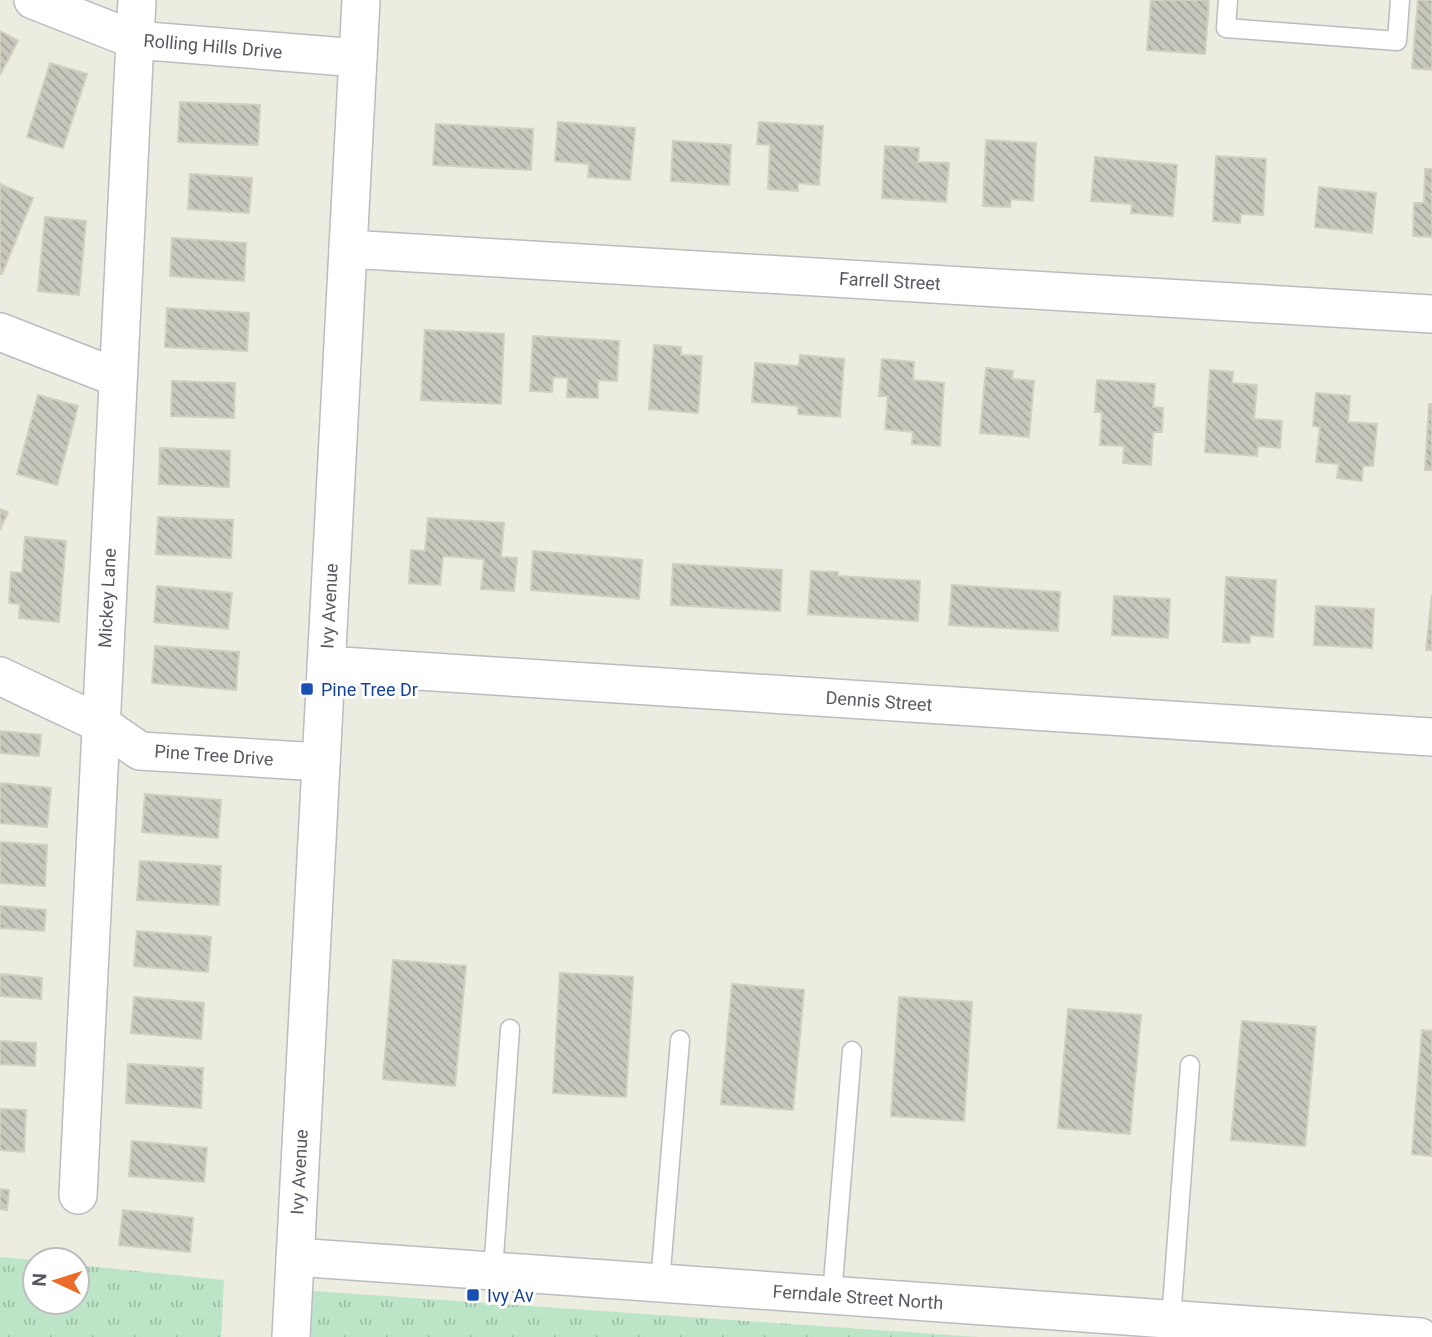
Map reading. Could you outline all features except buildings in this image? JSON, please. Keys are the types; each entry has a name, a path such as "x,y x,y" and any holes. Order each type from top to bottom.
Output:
{"street":[{"name":"Rolling Hills Drive","path":"33,0 135,40 358,58"},
{"name":"Mickey Lane","path":"78,1195 137,0"},
{"name":"Ivy Avenue","path":"291,1337 361,0"},
{"name":"Farrell Street","path":"348,249 1432,314"},
{"path":"0,332 118,378"},
{"name":"Dennis Street","path":"326,665 1432,737"},
{"name":"Pine Tree Drive","path":"0,676 101,724 140,751 321,762"},
{"name":"Ferndale Street North","path":"295,1257 1420,1337"}],"lane":[{"path":"1228,0 1226,28 1397,41 1400,0"},
{"path":"492,1272 510,1029"},
{"path":"660,1283 680,1040"},
{"path":"832,1295 852,1051"},
{"path":"1171,1319 1189,1065"}],"green space":[{"path":"0,1257 21,1259 21,1316 91,1316 91,1266 224,1280 221,1337 0,1337"},
{"path":"313,1291 978,1337 311,1337"}],"place":[{"name":"Pine Tree Dr","path":"307,689"},
{"name":"Ivy Av","path":"473,1295"}]}
